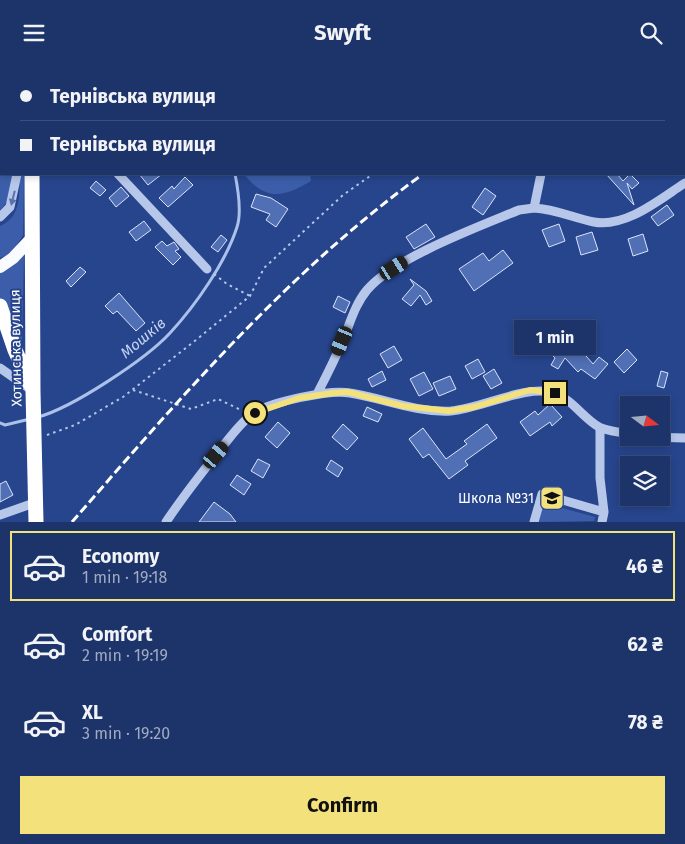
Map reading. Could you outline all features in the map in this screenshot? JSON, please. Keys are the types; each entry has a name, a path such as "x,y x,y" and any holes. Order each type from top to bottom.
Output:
{"highway":[{"name":"Хотинська вулиця","path":"32,175 33,397 39,438 34,503 36,521"},
{"path":"0,306 33,397"}],"main road":[{"path":"0,267 13,258 31,239"}],"street":[{"path":"0,217 10,207 17,175"},
{"path":"119,175 207,269"},
{"path":"534,208 541,175"},
{"path":"317,394 332,367 358,304 367,290 383,275 405,261 519,210 547,208 596,222 613,222 633,215 685,183"},
{"path":"0,369 33,397"},
{"path":"166,521 192,484 239,427 255,413 317,394 348,392 403,406 449,411 474,407 530,390 543,391 555,393 580,409 600,427 620,431"},
{"path":"534,521 542,495 603,517 600,478 600,427"},
{"path":"670,438 685,438"},
{"path":"0,515 34,503"}],"path":[{"path":"39,438 75,425 132,390 250,296 264,269 343,195 373,175"},
{"path":"218,277 250,296"},
{"path":"132,390 191,409 218,399 238,410 255,413"}],"shaded area":[{"path":"0,175 12,175 10,199 0,210"},
{"path":"20,175 24,175 23,235 11,252 0,258 0,226 7,222 16,211"},
{"path":"245,175 310,175 311,181 292,191 276,194 268,193 252,183"},
{"path":"24,255 22,342 16,340 0,298 0,271"},
{"path":"544,503 595,517 594,521 538,522"}],"building":[{"path":"140,175 161,175 148,185"},
{"path":"607,175 618,175 623,181 631,175 639,183 632,189 627,183 634,205"},
{"path":"185,177 193,185 168,207 159,198 172,186 174,189"},
{"path":"96,181 106,190 100,196 90,188"},
{"path":"121,187 129,196 116,207 109,198"},
{"path":"485,188 496,196 483,215 472,207"},
{"path":"256,194 271,198 288,209 276,227 266,220 270,214 251,207"},
{"path":"667,205 674,215 658,226 651,217"},
{"path":"144,221 151,230 136,241 129,232"},
{"path":"426,224 435,237 414,249 406,237"},
{"path":"559,224 565,241 549,247 542,230"},
{"path":"592,232 598,250 581,255 576,237"},
{"path":"643,234 648,251 633,256 628,239"},
{"path":"221,235 227,240 218,252 211,247"},
{"path":"162,241 167,246 174,242 179,249 175,251 181,257 173,265 155,247"},
{"path":"503,250 513,263 474,291 459,269 483,253 489,261"},
{"path":"80,267 86,272 71,287 66,281"},
{"path":"410,279 426,291 432,301 426,305 420,295 411,306 402,299 414,285"},
{"path":"119,293 145,323 136,331 117,311 113,314 105,306"},
{"path":"338,296 350,302 345,313 333,307"},
{"path":"563,340 576,353 580,349 593,364 599,357 608,364 595,379 581,369 578,372 565,358 558,369 551,365 555,358 553,356"},
{"path":"394,346 402,360 388,368 380,354"},
{"path":"627,349 637,360 624,373 614,362"},
{"path":"478,359 485,372 472,379 465,366"},
{"path":"494,369 502,383 491,389 483,376"},
{"path":"382,371 386,380 372,387 368,379"},
{"path":"661,371 668,373 664,388 657,386"},
{"path":"424,372 433,389 419,396 410,379"},
{"path":"450,376 456,389 439,396 433,383"},
{"path":"550,404 562,417 552,426 550,422 530,436 520,422 535,411 538,415"},
{"path":"367,407 382,414 378,422 363,416"},
{"path":"278,422 290,433 277,448 265,437"},
{"path":"343,424 358,438 347,450 332,437"},
{"path":"487,424 497,438 465,461 468,465 449,479 429,454 423,458 409,439 423,428 446,459 467,444 464,441"},
{"path":"258,459 270,465 263,478 251,471"},
{"path":"331,460 343,468 338,477 326,469"},
{"path":"237,475 251,484 244,495 230,485"},
{"path":"6,481 13,495 0,502 0,484"},
{"path":"214,502 230,514 236,522 199,522"}],"waterway":[{"name":"Мошків","path":"38,417 70,404 127,369 159,344 189,310 218,269 237,227 239,208 235,175"},
{"name":"Мошків","path":"0,423 5,425 30,419"}],"railway":[{"path":"72,522 238,337 327,251 374,211 422,175"}],"place":[{"name":"Школа №31","path":"552,498"}],"route":[{"path":"255,413 317,394 348,392 403,406 449,411 505,399 530,390 555,393"}]}
